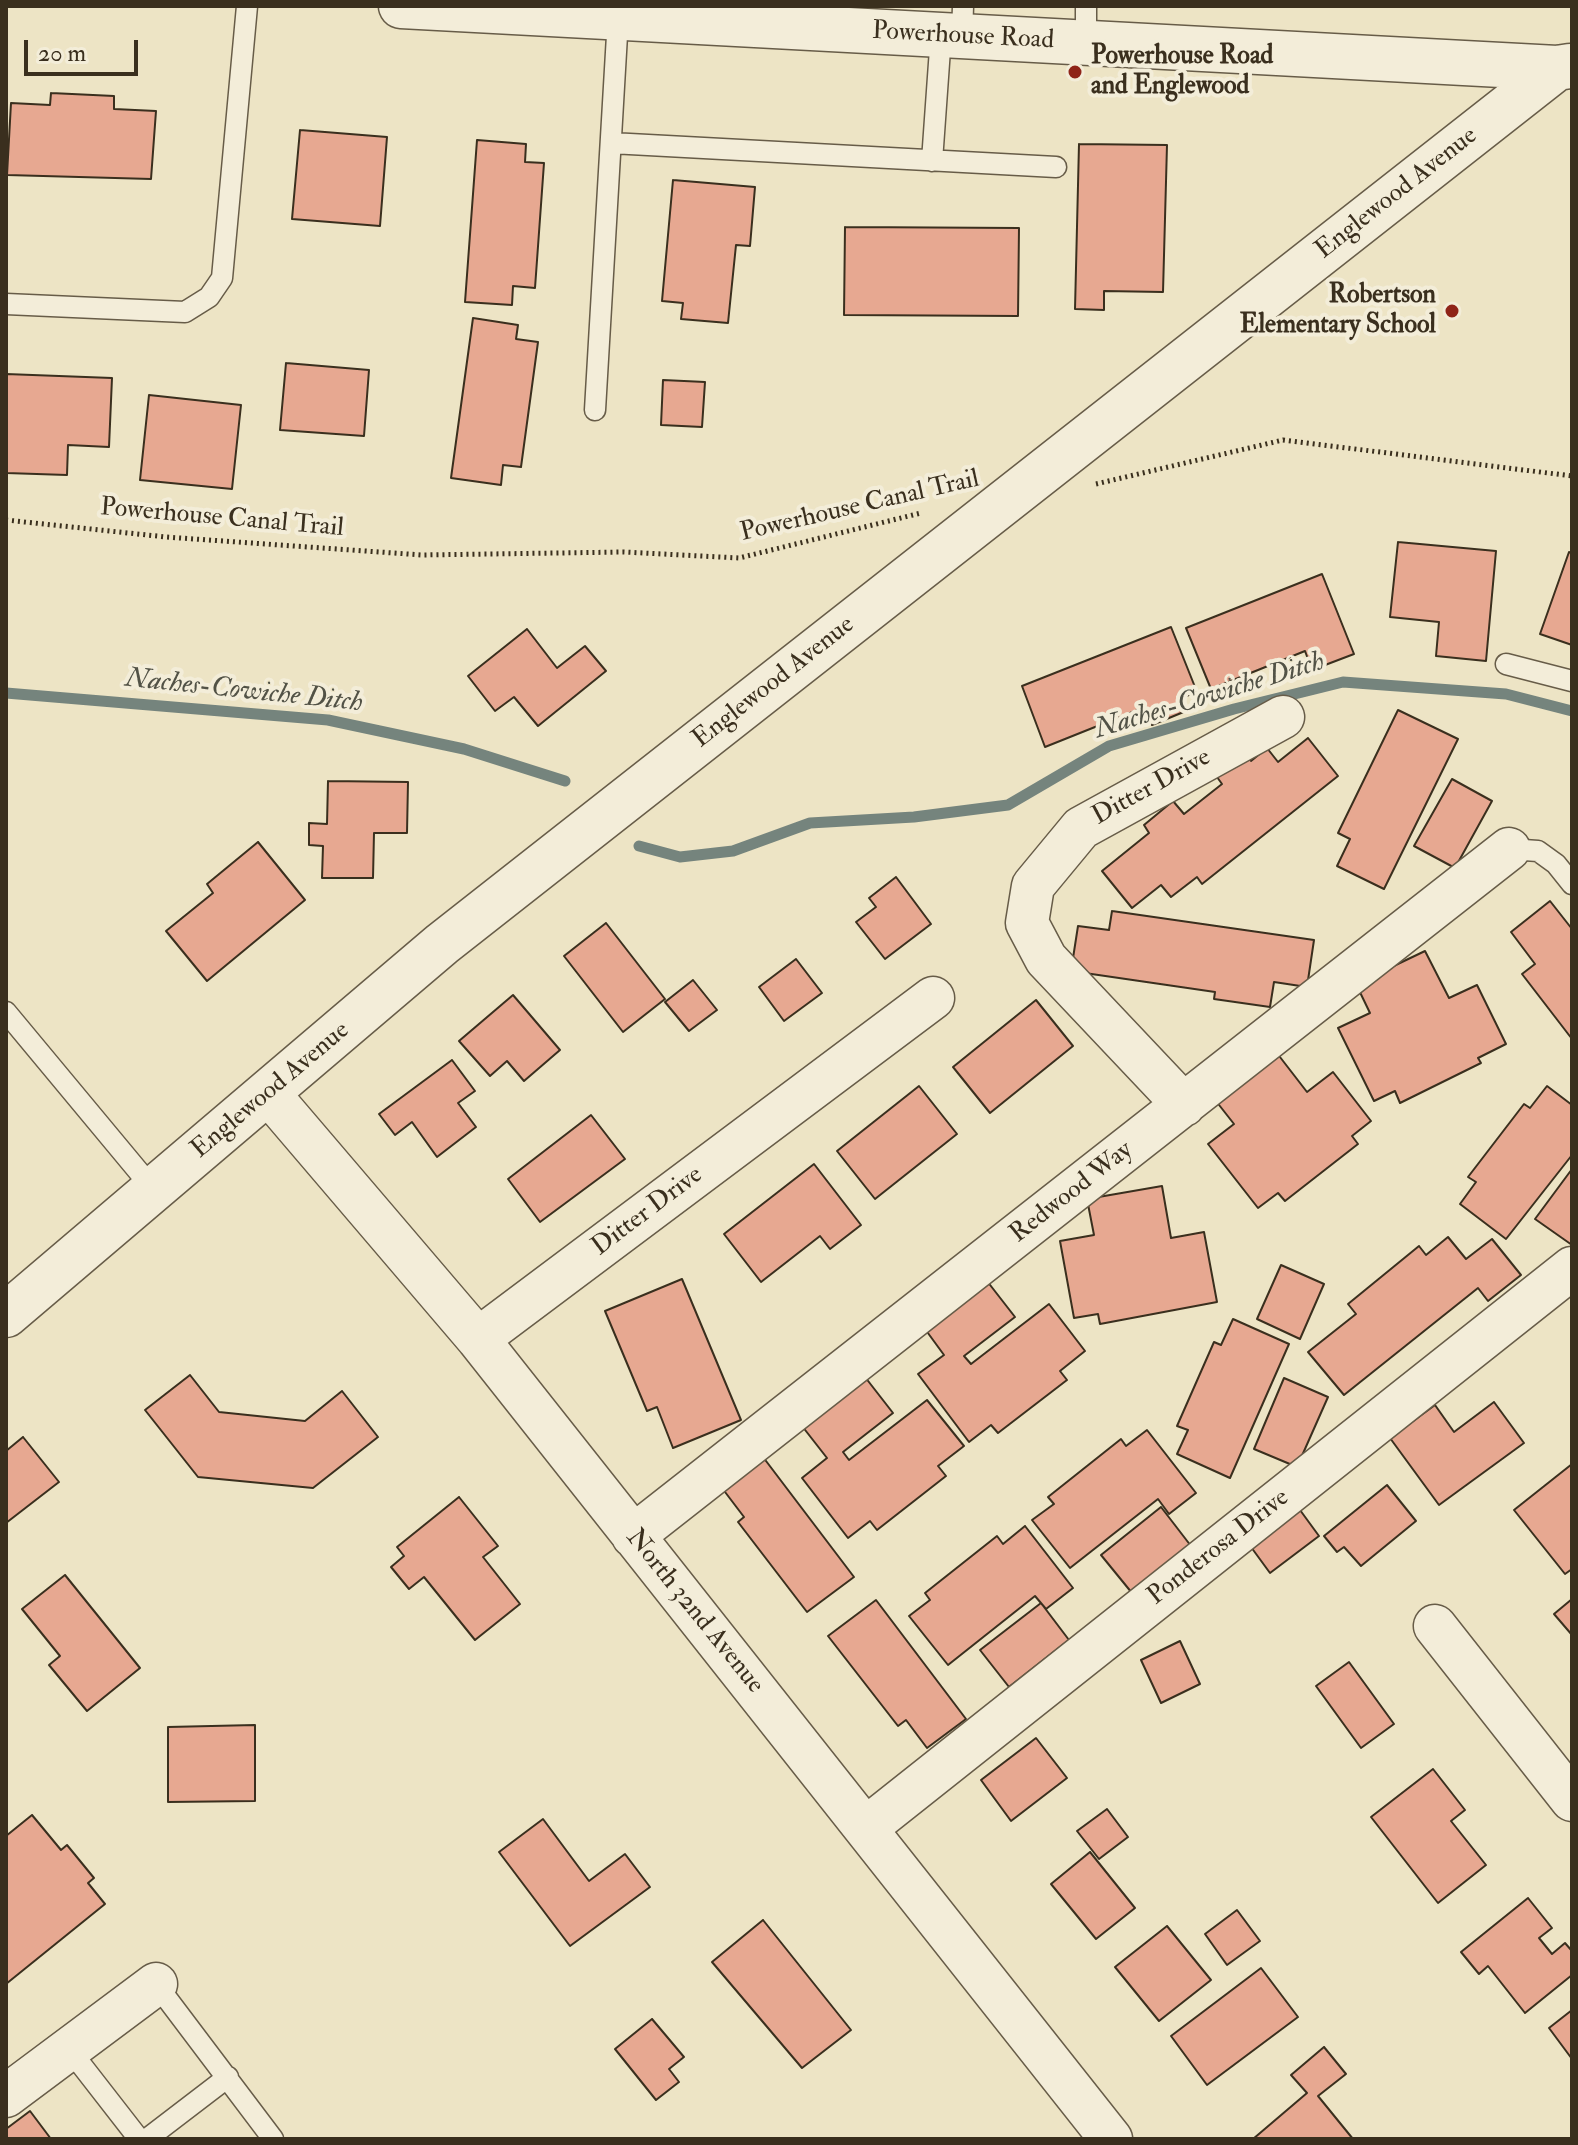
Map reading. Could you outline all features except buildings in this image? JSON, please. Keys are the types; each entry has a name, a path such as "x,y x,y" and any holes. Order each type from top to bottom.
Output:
{"street":[{"name":"Powerhouse Road","path":"401,6 618,18 955,26 1086,25 1564,67"},
{"name":"Englewood Avenue","path":"6,1315 442,944 1564,67"},
{"name":"Ditter Drive","path":"1184,1105 1046,959 1027,923 1033,886 1081,828 1283,717"},
{"name":"Redwood Way","path":"633,1536 1509,849"},
{"name":"Ditter Drive","path":"478,1339 933,998"},
{"name":"North 32nd Avenue","path":"268,1093 478,1339 1111,2139"},
{"name":"Ponderosa Drive","path":"866,1828 1572,1268"},
{"path":"1435,1626 1572,1800"},
{"path":"6,2096 156,1984"}],"lane":[{"path":"6,304 185,312 209,297 222,278 247,6"},
{"path":"595,410 618,18"},
{"path":"932,161 955,26"},
{"path":"611,143 1056,167"},
{"path":"1506,664 1572,681"},
{"path":"1509,849 1538,851 1556,864 1572,884"},
{"path":"6,1012 154,1190"},
{"path":"156,1984 273,2139"},
{"path":"69,2049 139,2139"},
{"path":"147,2139 228,2077"}],"path":[{"path":"1090,485 1283,440 1572,476"},
{"name":"Powerhouse Canal Trail","path":"6,520 166,537 422,555 624,552 739,558 932,510"}],"waterway":[{"name":"Naches-Cowiche Ditch","path":"639,846 680,857 733,851 810,823 914,817 1008,805 1109,746 1234,709 1343,682 1506,694 1572,711"},
{"name":"Naches-Cowiche Ditch","path":"6,693 328,720 464,749 565,781"}],"place":[{"name":"Powerhouse Road and Englewood","path":"1075,72"},
{"name":"Robertson Elementary School","path":"1452,311"}]}
